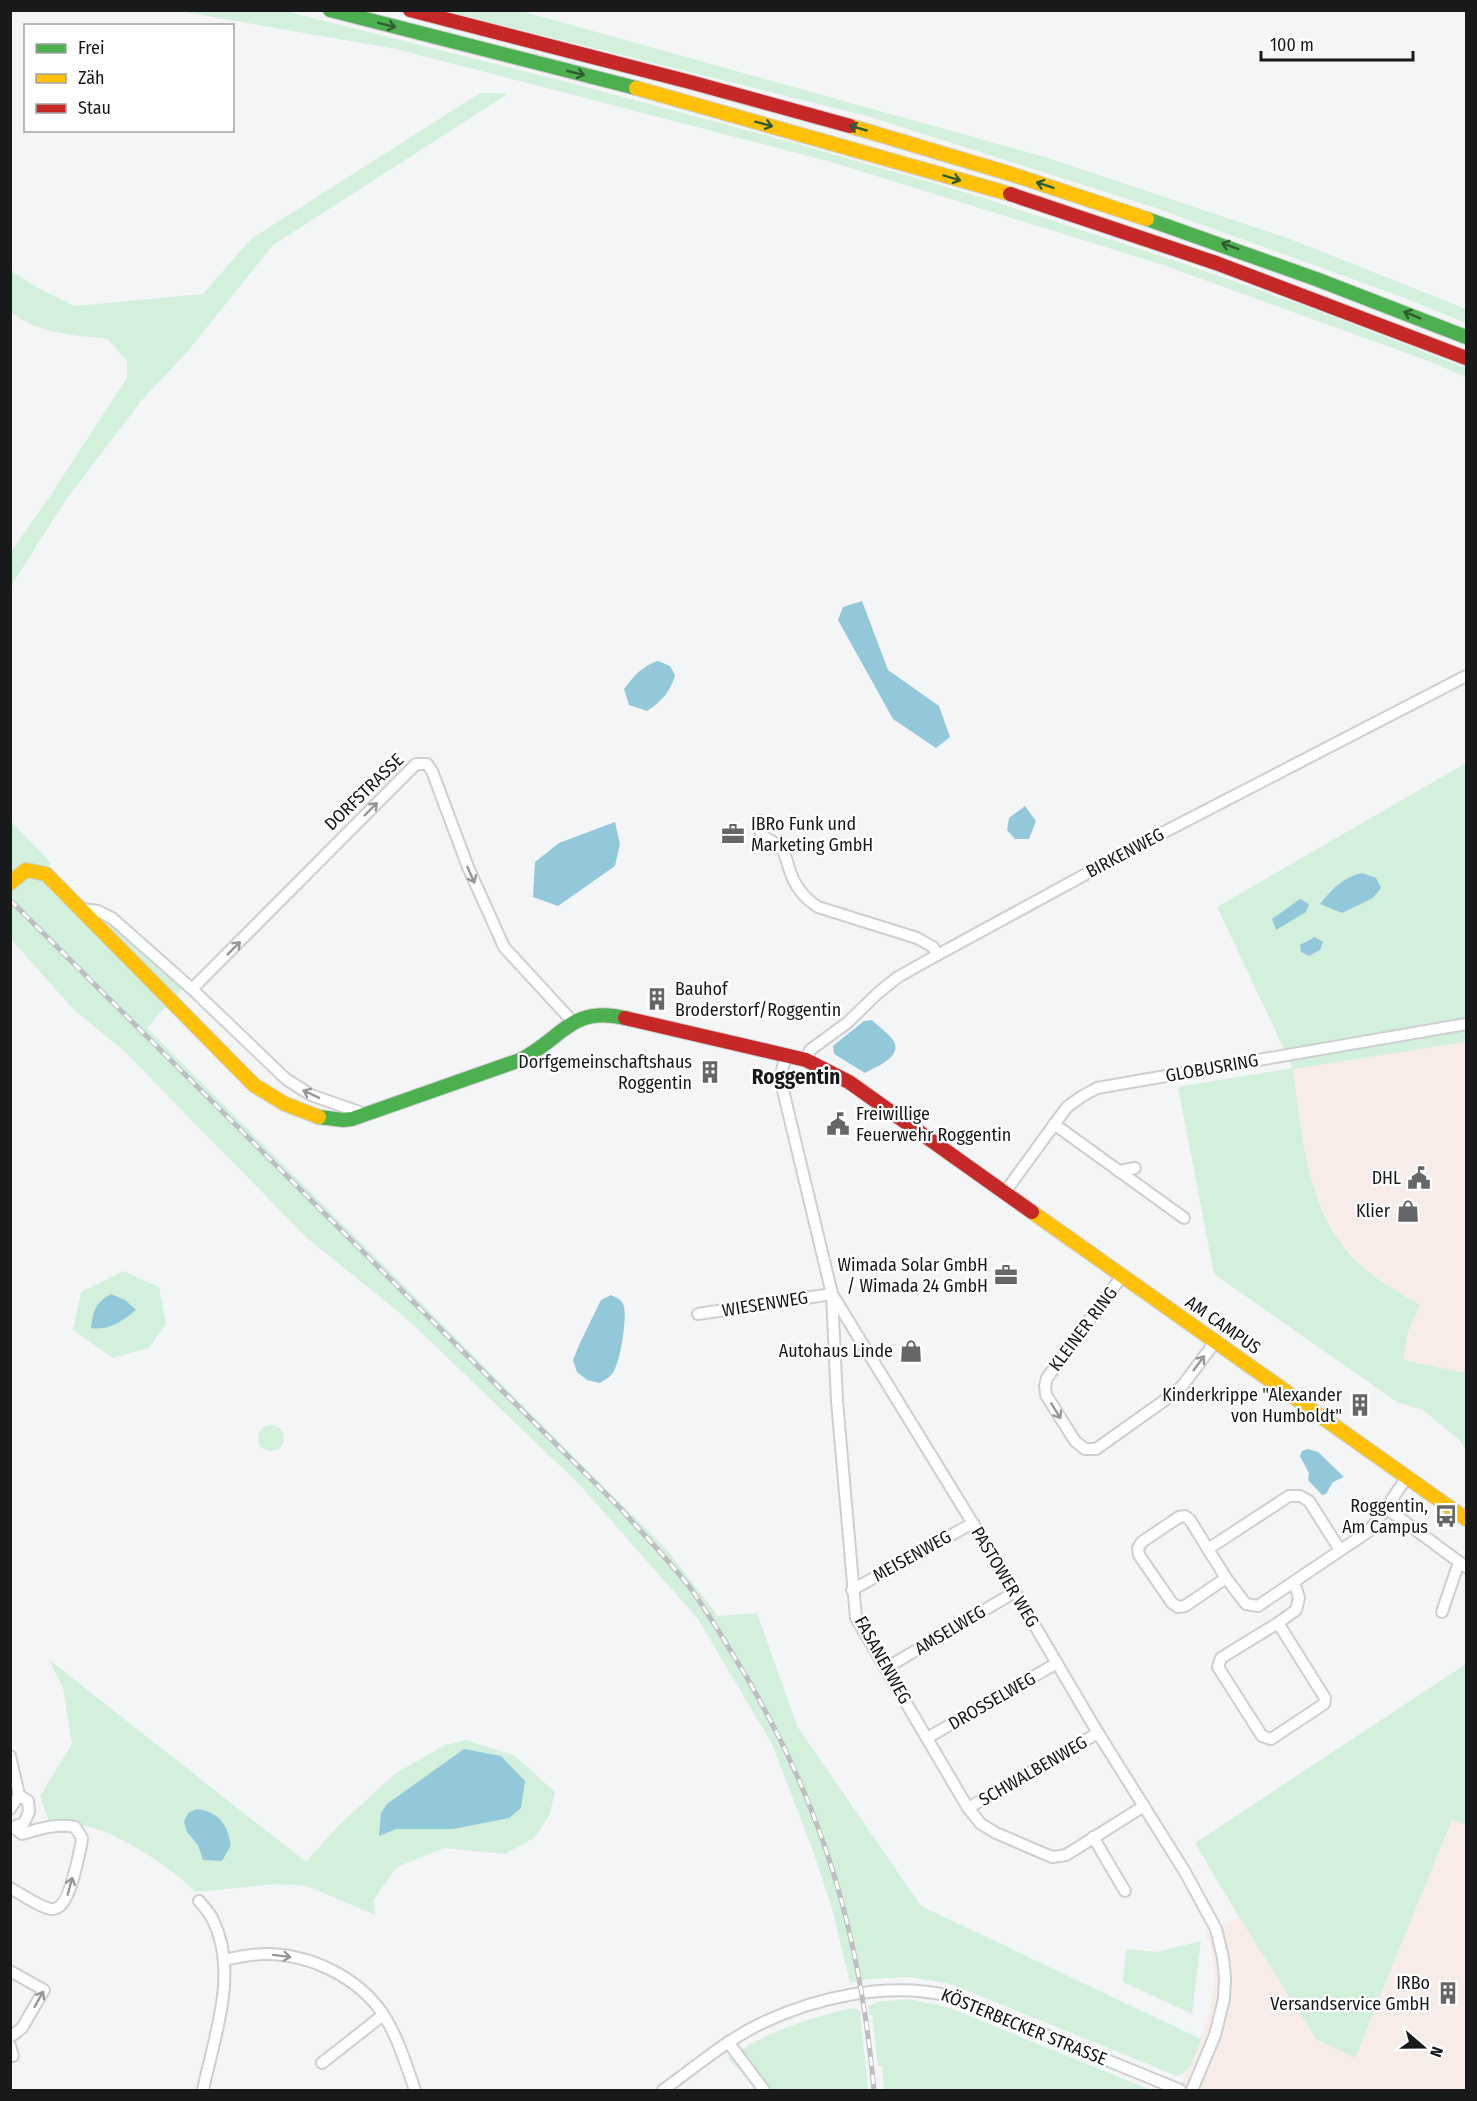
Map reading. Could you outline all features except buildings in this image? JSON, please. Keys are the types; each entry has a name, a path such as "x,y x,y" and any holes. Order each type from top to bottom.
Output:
{"main road":[{"path":"330,10 659,94 1038,203 1215,263 1467,358"},
{"path":"410,10 856,127 1041,184 1224,244 1467,337"},
{"path":"11,882 26,870 46,874 254,1085 302,1112 323,1118 344,1120 366,1114 520,1060 538,1051 573,1022 595,1014 609,1014 806,1060 849,1082 1005,1192"},
{"name":"AM CAMPUS","path":"1005,1192 1467,1519"}],"street":[{"name":"BIRKENWEG","path":"806,1060 810,1050 847,1023 898,977 1143,843 1467,676"},
{"name":"DORFSTRASSE","path":"192,989 416,764 421,763 426,764 432,771 468,867 504,947 573,1022"},
{"path":"760,821 758,829 785,855 797,886 805,898 818,907 918,938 933,948 937,955"},
{"path":"82,909 98,911 112,918 192,989 286,1079 311,1095 366,1114"},
{"name":"GLOBUSRING","path":"1005,1192 1067,1107 1081,1096 1097,1088 1467,1024"},
{"name":"PASTOWER WEG","path":"786,1055 782,1074 783,1086 832,1294 1015,1592 1208,1912 1216,1929 1222,1951 1225,1978 1221,2017 1192,2091"},
{"path":"1054,1124 1184,1218"},
{"path":"1119,1171 1135,1168"},
{"name":"KLEINER RING","path":"1122,1276 1047,1378 1045,1386 1046,1395 1075,1441 1085,1449 1096,1449 1172,1395 1183,1385 1215,1342"},
{"name":"WIESENWEG","path":"698,1314 832,1294"},
{"name":"FASANENWEG","path":"832,1294 837,1401 856,1618 968,1808 981,1824 996,1833 1052,1857 1066,1855 1144,1806"},
{"path":"1226,1578 1185,1606 1178,1607 1172,1603 1139,1555 1138,1548 1142,1542 1179,1517 1185,1516 1246,1604 1258,1606 1369,1531 1407,1477"},
{"path":"1208,1549 1289,1496 1300,1496 1309,1501 1340,1550"},
{"path":"1386,1508 1463,1564 1442,1612"},
{"name":"MEISENWEG","path":"852,1590 972,1523"},
{"path":"1278,1623 1325,1698 1323,1704 1271,1739 1262,1736 1218,1667 1221,1658 1296,1610 1299,1598 1294,1582"},
{"name":"AMSELWEG","path":"886,1668 1015,1592"},
{"name":"DROSSELWEG","path":"927,1738 1057,1664"},
{"name":"SCHWALBENWEG","path":"968,1808 1098,1733"},
{"path":"10,1756 20,1795 28,1801 30,1812 24,1823 12,1828"},
{"path":"10,1809 20,1795"},
{"path":"10,1888 48,1908 55,1910 62,1906 67,1898 82,1838 75,1827 68,1826 45,1827 22,1834 12,1828"},
{"path":"1094,1837 1125,1891"},
{"path":"200,1901 213,1920 223,1949 224,1960 223,1998 203,2091"},
{"path":"224,1960 263,1954 285,1955 308,1960 340,1974 366,1993 383,2015 400,2049 415,2091"},
{"path":"10,1971 44,1990 22,2028 10,2037"},
{"name":"KÖSTERBECKER STRASSE","path":"663,2091 728,2042 757,2025 786,2013 863,1993 908,1989 929,1990 951,1995 1180,2091"},
{"path":"322,2063 383,2015"},
{"path":"728,2042 764,2091"}],"shaded area":[{"path":"1466,1042 1466,1373 1403,1360 1408,1332 1420,1305 1392,1289 1362,1266 1338,1239 1321,1207 1308,1171 1293,1068"},
{"path":"1453,1819 1466,1825 1466,2090 1179,2090 1208,2019 1212,1998 1214,1974 1212,1952 1206,1933 1239,1917 1316,2039 1355,2058"}],"green space":[{"path":"179,11 285,11 567,82 787,141 971,194 1302,305 1466,368 1466,377 1431,362 1160,264 831,162 396,49"},
{"path":"446,11 521,11 1045,157 1290,239 1466,309 1466,323 1405,298 1153,207 870,117"},
{"path":"480,93 506,95 273,245 187,352 142,400 65,501 11,586 11,552 127,378 127,361 108,339 44,329 32,325 11,312 11,271 38,288 75,306 203,294 251,239"},
{"path":"1466,763 1466,1042 1293,1069 1310,1175 1329,1225 1344,1247 1363,1267 1390,1288 1420,1305 1408,1332 1403,1360 1466,1373 1466,1450 1459,1440 1423,1410 1397,1402 1214,1274 1178,1087 1293,1068 1217,907"},
{"path":"10,820 51,863 40,878 100,914 185,985 147,1028 667,1550 718,1616 757,1613 797,1726 921,1906 1201,2039 1192,2061 1182,2074 1177,2076 951,1984 910,1977 867,1979 850,1983 833,1912 813,1851 772,1744 698,1619 579,1484 407,1319 306,1237 124,1051 73,1009 11,939"},
{"path":"123,1271 159,1287 166,1324 149,1348 113,1358 73,1330 81,1292"},
{"path":"271,1425 280,1429 284,1438 280,1447 271,1451 262,1447 258,1438 262,1429"},
{"path":"48,1659 306,1862 339,1825 396,1773 445,1745 466,1740 515,1756 555,1792 549,1816 534,1838 505,1854 444,1848 397,1867 374,1899 375,1915 307,1886 277,1884 196,1892 158,1861 110,1834 81,1825 49,1822 40,1796 72,1744 63,1688"},
{"path":"1466,1664 1466,1825 1452,1820 1355,2058 1316,2039 1195,1843"},
{"path":"1201,1941 1192,2014 1123,1982 1126,1949 1156,1952"},
{"path":"908,1999 950,2008 1151,2090 884,2090 882,2066 878,2066 872,2015 869,2015 868,2006 877,2002"},
{"path":"853,2008 860,2011 868,2090 758,2090 728,2058 788,2027"}],"water":[{"path":"862,601 888,670 939,706 950,737 936,748 893,719 838,620 843,607"},
{"path":"658,661 670,666 675,675 668,691 657,704 647,711 629,705 624,689 639,672"},
{"path":"1025,806 1036,821 1029,839 1015,839 1007,830 1009,818"},
{"path":"615,822 620,844 615,866 558,906 533,897 535,862 559,843"},
{"path":"1362,873 1376,878 1381,888 1373,898 1342,913 1320,904 1338,884"},
{"path":"1300,899 1309,904 1306,912 1276,930 1272,919"},
{"path":"1315,937 1323,942 1320,950 1309,956 1301,952 1300,945"},
{"path":"872,1020 893,1040 895,1051 882,1064 865,1073 834,1054 833,1046 864,1021"},
{"path":"111,1294 125,1300 136,1310 115,1324 97,1329 91,1328 96,1308"},
{"path":"611,1295 623,1305 624,1332 615,1369 600,1383 587,1380 577,1372 573,1360 601,1300"},
{"path":"1308,1449 1318,1452 1344,1477 1333,1482 1326,1494 1322,1495 1308,1480 1309,1473 1300,1456 1302,1451"},
{"path":"464,1749 501,1756 525,1781 521,1808 509,1818 453,1829 396,1829 379,1836 381,1813 387,1804"},
{"path":"197,1809 216,1816 227,1831 231,1845 222,1861 203,1860 198,1845 187,1832 184,1822 188,1813"}],"railway":[{"path":"10,900 619,1507 691,1589 747,1678 774,1728 798,1777 818,1827 848,1927 868,2034 874,2090"}],"traffic: fast":[{"path":"330,10 636,88"},
{"path":"1147,219 1316,279 1466,337"},
{"path":"319,1117 352,1119 520,1060 579,1020 607,1015 625,1018"}],"traffic: slow":[{"path":"636,88 1010,194"},
{"path":"850,126 1011,174 1147,219"},
{"path":"10,883 26,870 46,874 254,1085 285,1104 319,1117"},
{"path":"1032,1212 1466,1519"}],"traffic: jam":[{"path":"410,10 850,126"},
{"path":"1010,194 1216,263 1466,358"},
{"path":"625,1018 806,1060 849,1082 1032,1212"}],"place":[{"name":"IBRo Funk und Marketing GmbH","path":"733,834"},
{"name":"Bauhof Broderstorf/Roggentin","path":"657,999"},
{"name":"Dorfgemeinschaftshaus Roggentin","path":"710,1072"},
{"name":"Freiwillige Feuerwehr Roggentin","path":"838,1124"},
{"name":"DHL","path":"1419,1178"},
{"name":"Klier","path":"1408,1211"},
{"name":"Wimada Solar GmbH / Wimada 24 GmbH","path":"1006,1275"},
{"name":"Autohaus Linde","path":"911,1351"},
{"name":"Kinderkrippe \"Alexander von Humboldt\"","path":"1360,1405"},
{"name":"Roggentin, Am Campus","path":"1446,1516"},
{"name":"IRBo Versandservice GmbH","path":"1448,1993"}],"district":[{"name":"Roggentin","path":"796,1077"}]}
